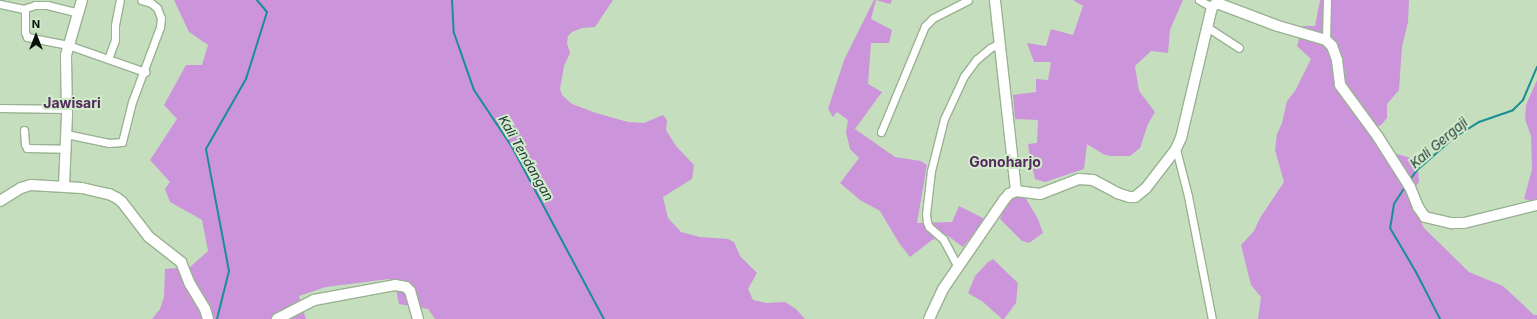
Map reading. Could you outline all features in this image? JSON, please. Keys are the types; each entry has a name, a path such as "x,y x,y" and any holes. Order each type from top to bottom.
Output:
{"street":[{"path":"64,186 67,109 66,62 68,45 82,0"},
{"path":"108,59 115,40 115,25 120,0"},
{"path":"66,134 109,143 122,142 132,102 157,38 161,18 157,8 151,3 141,0"},
{"path":"881,132 925,26 933,18 968,0"},
{"path":"996,0 1016,191"},
{"path":"1199,0 1216,3 1278,26 1326,40 1332,46 1337,60 1340,85 1378,137 1407,183 1418,208 1425,217 1464,224 1537,205"},
{"path":"1326,40 1327,0"},
{"path":"929,319 943,289 1004,200 1010,194 1016,191 1040,194 1074,180 1086,179 1101,183 1123,196 1135,197 1146,188 1176,149 1187,117 1208,27 1216,3"},
{"path":"0,4 25,9 35,5 47,5 78,13"},
{"path":"25,9 26,36 68,45 145,72"},
{"path":"1208,27 1239,48"},
{"path":"958,267 943,239 929,227 927,222 926,214 931,171 944,119 964,76 980,56 1000,43"},
{"path":"0,108 67,109"},
{"path":"24,130 25,144 27,148 66,149"},
{"path":"1176,149 1188,196 1212,319"},
{"path":"0,201 21,188 30,185 64,186 109,194 122,202 149,237 181,262 190,284 205,309 208,319"},
{"path":"277,319 314,300 395,285 406,287 410,292 418,319"}],"shaded area":[{"path":"174,0 613,0 595,27 582,28 572,32 568,36 567,43 570,53 564,66 560,89 562,95 572,104 596,113 628,122 644,123 663,115 667,120 666,130 676,146 694,165 692,179 663,197 668,218 681,232 700,237 728,239 734,242 740,256 757,273 748,289 753,300 766,303 785,302 796,309 805,319 435,319 428,309 399,304 396,289 389,279 326,287 299,296 306,319 152,319 160,309 164,297 165,269 190,267 208,251 202,220 170,202 165,189 170,182 150,160 177,119 164,105 186,65 202,65 208,45 189,32"},
{"path":"874,0 876,0 871,19 892,30 889,43 871,43 868,84 882,92 855,129 895,157 921,161 927,165 917,223 952,222 959,206 985,219 963,247 948,236 932,240 910,257 899,243 880,211 860,200 840,183 859,158 850,149 846,132 848,120 837,112 833,117 828,109 844,60"},
{"path":"876,0 892,0 890,4"},
{"path":"1073,0 1183,0 1170,30 1168,53 1151,51 1135,66 1139,91 1155,112 1148,124 1140,148 1130,156 1110,156 1103,154 1087,144 1084,169 1045,182 1035,179 1028,144 1037,143 1038,120 1015,119 1013,95 1036,92 1036,79 1048,80 1051,62 1034,62 1027,43 1046,46 1051,29 1073,35 1083,6"},
{"path":"1320,0 1409,0 1408,22 1402,47 1399,90 1387,104 1387,118 1381,125 1367,132 1377,145 1397,154 1411,158 1418,169 1419,182 1408,197 1424,228 1469,272 1503,286 1534,315 1537,315 1537,319 1258,319 1261,297 1251,285 1241,245 1254,231 1260,218 1284,182 1275,150 1277,134 1282,123 1287,101 1295,91 1311,59 1297,46 1303,26 1315,26"},
{"path":"1537,80 1537,202 1524,199 1532,169 1531,136 1525,119 1526,105"},
{"path":"1018,196 1025,197 1038,219 1043,233 1029,243 1022,241 1000,219 1005,205 1011,199"},
{"path":"993,259 1018,283 1016,303 1004,319 1002,319 983,302 968,293 975,276 988,262"}],"waterway":[{"path":"217,319 229,271 206,149 246,79 267,12 257,0"},
{"name":"Kali Tendangan","path":"452,0 454,33 474,90 512,147 604,319"},
{"name":"Kali Gergaji","path":"1410,180 1416,171 1455,137 1479,122 1513,110 1523,100 1537,67"},
{"name":"Kali Gergaji","path":"1405,187 1394,204 1390,228 1416,272 1440,319"}],"district":[{"name":"Jawisari","path":"72,103"},
{"name":"Gonoharjo","path":"1005,162"}]}
